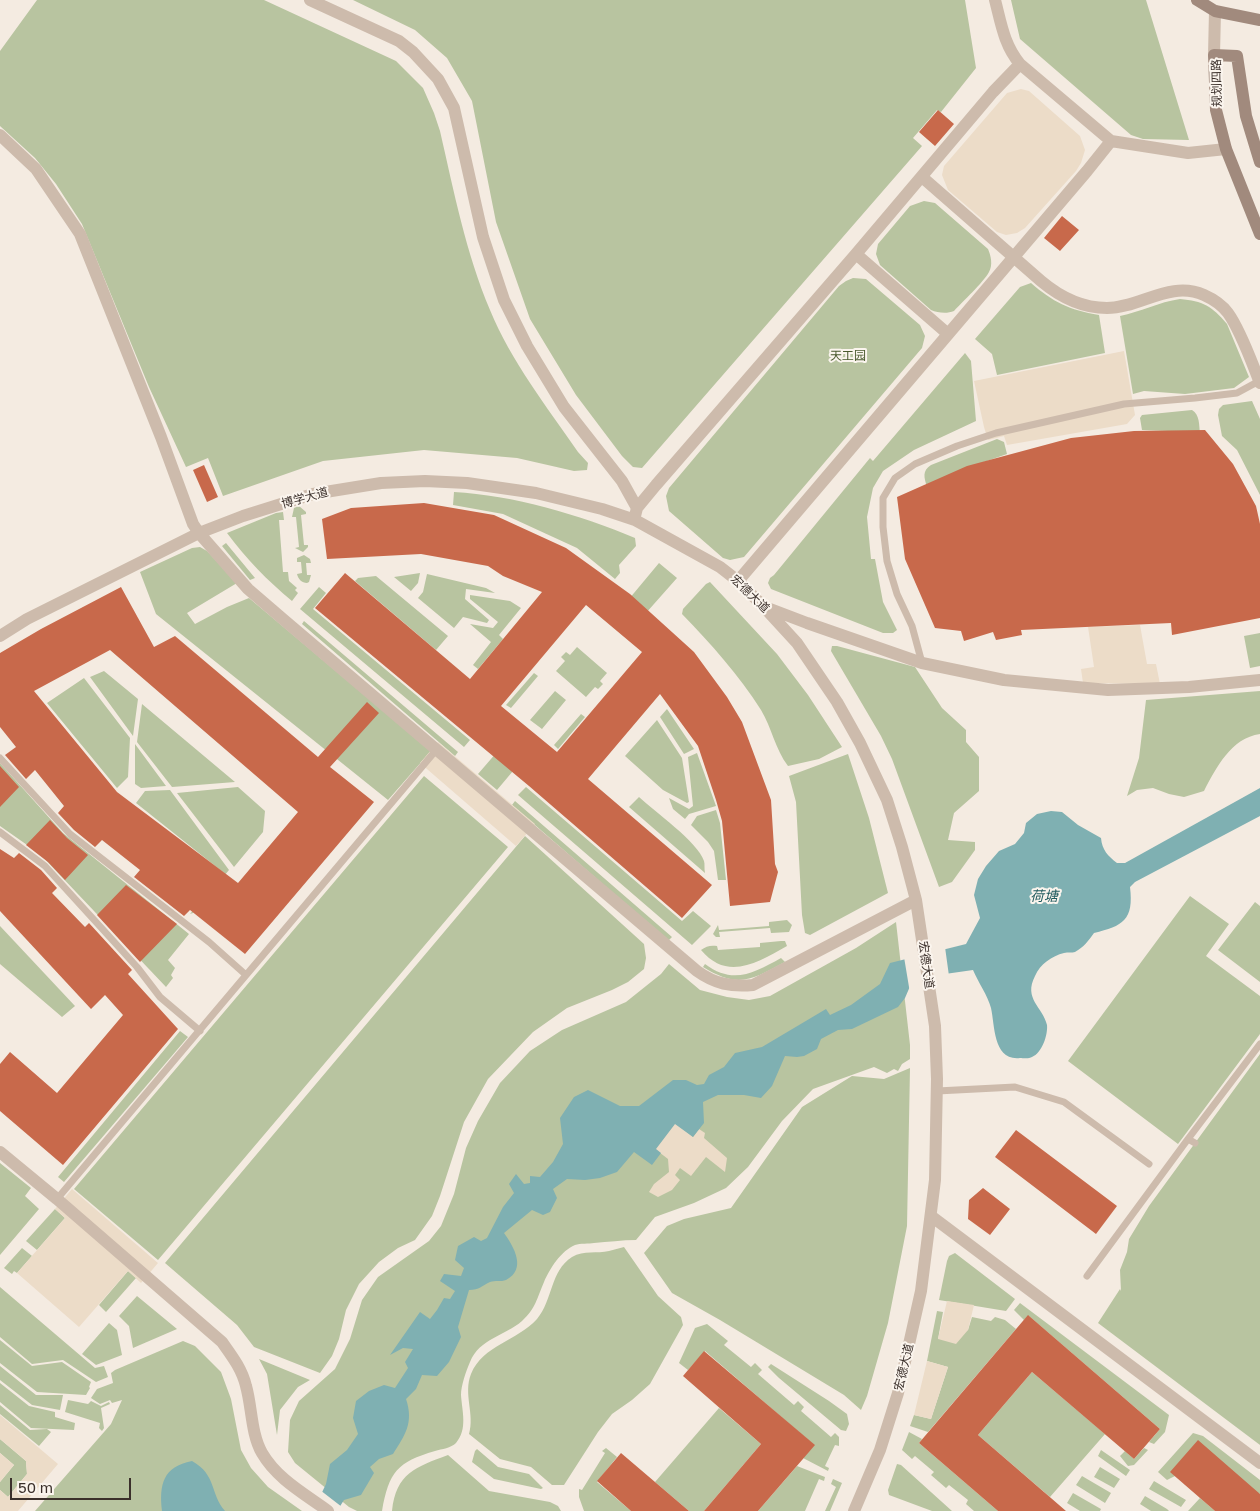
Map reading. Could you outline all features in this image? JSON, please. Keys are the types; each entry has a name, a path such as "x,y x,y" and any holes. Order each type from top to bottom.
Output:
{"main road":[{"path":"1197,0 1215,11 1260,20"},
{"name":"规划四路","path":"1260,162 1246,116 1237,56 1214,55 1216,110 1226,149 1260,234"}],"street":[{"path":"310,0 399,41 428,66 438,79 454,108 483,237 504,300 527,346 564,407 622,481 636,514 993,92 1020,64"},
{"path":"995,0 1005,40 1013,56 1110,141 1188,153 1226,149"},
{"path":"1214,55 1215,11"},
{"path":"0,135 36,169 80,234 161,437 193,524 199,533 248,589 696,971 719,984 731,986 753,985 916,900"},
{"path":"738,581 1087,171 1110,141"},
{"path":"922,177 1040,281 1061,296 1074,302 1088,306 1108,308 1177,291 1189,290 1211,298 1227,312 1234,322 1260,382"},
{"path":"856,254 948,334"},
{"name":"博学大道","path":"0,636 27,619 199,533 243,516 313,494 381,483 425,481 467,483 536,493 602,509 636,514"},
{"name":"宏德大道","path":"636,514 691,552 720,566 763,606 796,644 853,728 886,800 902,847 916,900 935,1026 937,1091 931,1216 921,1292 898,1393 880,1450 854,1511"},
{"path":"763,606 922,663 1004,680 1108,690 1189,687 1260,680"},
{"path":"0,1152 222,1342 238,1366 246,1384 261,1451 275,1471 328,1511"},
{"path":"931,1216 1260,1462"}],"lane":[{"path":"922,663 912,626 897,594 887,561 883,527 884,498 895,478 915,464 957,446 996,433 1124,404 1195,398 1237,392 1260,382"},
{"path":"57,1199 437,749"},
{"path":"0,758 70,834 209,942 246,975"},
{"path":"0,832 46,866 137,967 160,997 200,1031"},
{"path":"1087,1276 1192,1141 1260,1044"},
{"path":"937,1091 1015,1087 1064,1102 1149,1164"}],"green space":[{"path":"37,0 264,0 396,61 423,88 434,113 467,244 490,310 508,347 530,383 578,452 588,463 587,470 574,471 517,458 424,450 323,461 223,496 208,458 186,467 149,387 82,224 56,184 35,158 0,126 0,51"},
{"path":"353,0 965,0 976,68 941,112 937,110 913,138 922,146 642,468 633,467 622,456 576,395 530,319 496,222 472,101 447,58 415,30"},
{"path":"1011,0 1146,0 1189,140 1143,139 1131,135 1020,39"},
{"path":"924,201 935,203 988,249 990,255 991,266 989,272 978,287 951,312 942,313 931,310 880,265 876,254 878,244 910,206"},
{"name":"天工园","path":"853,278 866,279 920,325 925,336 922,348 744,557 730,560 723,558 669,511 666,496 669,488 839,286"},
{"path":"1031,283 1062,304 1079,311 1099,315 1105,353 997,375 992,354 975,339 1020,287"},
{"path":"1180,299 1201,303 1212,309 1222,318 1227,324 1249,377 1234,388 1185,394 1144,391 1133,394 1120,316"},
{"path":"965,353 971,361 976,421 914,450 883,471 873,488 867,517 871,559 875,559 883,602 897,630 893,633 883,633 771,589 768,583 770,578 870,458 873,461"},
{"path":"1252,401 1260,419 1260,495 1237,450 1222,436 1218,415 1219,409 1223,405"},
{"path":"1192,410 1198,417 1200,434 1193,432 1142,430 1140,418 1142,415"},
{"path":"997,439 1004,442 1007,454 967,468 927,487 924,474 931,465"},
{"path":"454,492 499,497 569,514 635,538 636,546 619,565 620,573 615,579 577,548 503,514 453,505"},
{"path":"299,506 306,512 306,514 301,515 304,545 308,545 303,552 295,548 299,547 296,517 292,517 294,508"},
{"path":"283,512 284,520 279,520 283,572 288,572 289,581 297,588 295,590 298,593 292,601 258,569 227,533 276,513"},
{"path":"226,543 255,578 250,580 222,546"},
{"path":"200,547 207,551 237,583 187,613 195,624 249,598 431,751 388,800 156,614 140,572 192,548"},
{"path":"304,555 310,559 311,563 306,563 307,575 311,575 307,583 300,580 297,574 302,573 301,562 297,562 297,558"},
{"path":"659,563 677,578 646,613 629,599"},
{"path":"420,573 418,583 411,591 394,577"},
{"path":"427,574 486,588 495,593 466,589 465,599 489,620 487,623 463,617 454,628 418,598 423,592"},
{"path":"376,576 448,636 436,650 355,581 358,578"},
{"path":"710,582 777,654 808,695 842,747 819,759 788,766 780,753 765,717 743,684 682,614 683,609"},
{"path":"319,587 326,593 313,609 470,740 464,747 300,609"},
{"path":"470,595 510,601 521,608 499,635 503,639 478,669 473,665 491,642 470,624 493,628 498,622 470,599"},
{"path":"304,621 458,752 455,756 302,624"},
{"path":"1260,633 1260,666 1250,668 1244,636"},
{"path":"832,646 915,667 942,708 966,730 966,742 979,757 979,791 954,813 948,840 975,842 975,850 952,882 939,887 892,759 881,736 831,651"},
{"path":"577,647 607,673 600,681 603,684 598,689 595,687 586,697 556,671 565,661 561,657 566,652 570,655"},
{"path":"104,671 138,699 133,736 90,677"},
{"path":"534,673 538,676 511,708 506,705"},
{"path":"84,678 130,738 128,777 117,788 47,703"},
{"path":"555,691 566,700 542,729 530,720"},
{"path":"1260,691 1260,734 1241,741 1226,755 1204,791 1184,797 1153,788 1137,790 1127,796 1139,758 1146,700"},
{"path":"142,704 235,782 172,787 137,742"},
{"path":"667,709 694,749 684,754 660,717"},
{"path":"581,714 585,717 558,749 554,745"},
{"path":"657,720 682,758 689,802 687,803 663,790 625,756"},
{"path":"516,730 534,746 497,790 478,774"},
{"path":"135,744 166,786 141,788 135,784"},
{"path":"697,753 716,806 689,814 685,819 673,809 669,798 689,809 693,806 688,757"},
{"path":"848,754 869,818 888,893 810,935 805,933 802,915 796,802 789,776"},
{"path":"0,763 63,833 189,934 168,960 175,968 171,975 173,978 166,987 40,854 0,826"},
{"path":"424,776 508,847 158,1260 74,1189"},
{"path":"238,787 265,811 263,832 234,867 177,793"},
{"path":"526,787 682,921 693,911 711,926 692,945 518,795"},
{"path":"170,790 229,870 193,913 190,914 224,873 136,803 145,791"},
{"path":"639,797 685,836 700,853 704,861 705,873 629,807"},
{"path":"515,801 672,937 668,941 512,805"},
{"path":"716,810 720,823 726,880 718,880 714,851 691,825 697,816"},
{"path":"525,836 644,944 646,958 644,969 628,982 567,1008 533,1032 488,1079 464,1122 432,1216 415,1240 398,1248 379,1262 359,1284 346,1310 339,1339 332,1356 320,1373 254,1347 237,1325 165,1263"},
{"path":"1190,896 1229,924 1206,956 1260,996 1260,1034 1178,1144 1068,1061"},
{"path":"1255,902 1260,906 1260,982 1218,950"},
{"path":"787,920 792,925 789,932 771,933 770,928 719,932 720,937 716,937 713,934 718,925 719,930 769,926 769,922"},
{"path":"896,922 910,1045 910,1059 902,1064 898,1071 894,1069 887,1073 874,1067 813,1089 782,1121 748,1167 726,1188 694,1203 655,1217 636,1240 579,1244 565,1251 549,1271 536,1303 527,1316 515,1326 486,1342 474,1354 462,1387 463,1426 460,1438 454,1445 422,1455 397,1470 388,1487 382,1511 357,1511 349,1507 295,1463 288,1452 290,1420 299,1401 335,1369 350,1339 362,1300 378,1277 429,1241 441,1226 454,1194 466,1148 478,1121 500,1083 530,1051 562,1030 626,1002 661,974 669,964 700,990 749,1000 770,996 856,948"},
{"path":"0,926 75,1006 62,1017 0,964"},
{"path":"785,941 787,946 754,963 743,966 732,967 722,965 711,960 701,950 713,946 717,946 718,950 760,947 760,943"},
{"path":"781,958 785,962 745,980 726,978 703,967 705,964 725,974 743,974 762,968"},
{"path":"180,1031 188,1037 64,1182 58,1177"},
{"path":"1260,1054 1260,1445 1098,1323 1120,1289 1121,1291 1120,1270 1127,1252 1129,1239 1149,1206"},
{"path":"910,1068 907,1226 888,1323 867,1396 861,1410 844,1395 672,1293 644,1253 667,1226 684,1219 731,1208 802,1107 852,1076 884,1079"},
{"path":"0,1163 31,1188 25,1196 39,1209 0,1255"},
{"path":"55,1209 65,1218 37,1250 26,1241"},
{"path":"624,1247 658,1296 681,1317 683,1325 650,1384 612,1414 598,1432 564,1485 552,1485 531,1467 500,1459 469,1434 471,1419 468,1389 471,1374 476,1364 484,1356 520,1333 537,1319 546,1303 555,1278 565,1263 572,1257"},
{"path":"22,1248 32,1256 17,1273 14,1271 12,1274 4,1268"},
{"path":"955,1253 1015,1299 1006,1311 939,1300 947,1261 949,1256"},
{"path":"128,1271 136,1278 106,1312 99,1305"},
{"path":"0,1287 95,1368 104,1366 108,1377 96,1382 63,1360 32,1364 0,1337"},
{"path":"137,1296 177,1329 133,1348 129,1326 119,1316"},
{"path":"1020,1303 1169,1415 1165,1432 1154,1444 1149,1442 1160,1429 1029,1316 1024,1320 1014,1310"},
{"path":"937,1311 943,1312 938,1339 968,1330 972,1317 991,1321 995,1317 1005,1320 1016,1329 928,1432 910,1426 914,1415 931,1419 948,1367 927,1361"},
{"path":"109,1323 117,1330 122,1355 96,1365 82,1354"},
{"path":"707,1324 728,1341 724,1345 751,1367 755,1363 762,1370 758,1374 794,1405 798,1401 804,1407 801,1411 831,1437 835,1433 839,1437 839,1446 835,1445 825,1466 829,1468 828,1471 803,1458 814,1445 705,1351 688,1370 679,1363 695,1328"},
{"path":"0,1340 32,1366 62,1362 91,1382 86,1395 37,1392 0,1363"},
{"path":"183,1341 195,1346 221,1372 231,1399 241,1450 251,1468 268,1487 302,1511 35,1511 111,1424 122,1400 112,1403 110,1400 100,1404 91,1398 97,1389 113,1383 111,1373 115,1370"},
{"path":"259,1359 310,1380 298,1387 280,1410 277,1435 267,1374"},
{"path":"771,1364 847,1414 849,1424 846,1431 841,1430 779,1378 768,1367"},
{"path":"0,1366 36,1395 63,1395 60,1410 32,1405 0,1380"},
{"path":"1032,1372 1105,1434 1050,1497 978,1435"},
{"path":"0,1383 29,1406 55,1412 55,1417 75,1423 74,1430 31,1428 0,1402"},
{"path":"68,1400 88,1404 91,1401 101,1406 109,1402 110,1404 101,1408 104,1428 102,1431 99,1428 100,1423 65,1412"},
{"path":"0,1405 30,1430 47,1429 51,1432 39,1446 0,1414"},
{"path":"719,1408 761,1444 704,1511 689,1511 655,1482"},
{"path":"909,1432 922,1439 919,1443 998,1511 974,1511 966,1504 968,1500 949,1485 946,1488 931,1475 934,1472 915,1456 912,1459 902,1450"},
{"path":"1193,1433 1203,1436 1260,1480 1260,1494 1175,1476 1167,1480 1158,1472"},
{"path":"0,1439 26,1461 27,1474 8,1497 0,1490 0,1482 14,1465 0,1453"},
{"path":"606,1448 617,1457 597,1482 631,1511 584,1511 579,1497 579,1489 582,1490 605,1453 602,1451"},
{"path":"1144,1448 1148,1450 1134,1465 1128,1466 1120,1456 1125,1451 1134,1459"},
{"path":"477,1449 498,1467 529,1474 543,1488 494,1479 472,1462"},
{"path":"1101,1450 1130,1470 1126,1476 1098,1456"},
{"path":"448,1455 489,1491 550,1502 558,1506 561,1511 392,1511 398,1488 410,1473 426,1463"},
{"path":"897,1464 901,1465 952,1511 932,1511 889,1495 888,1490"},
{"path":"797,1466 825,1477 824,1481 819,1479 805,1511 758,1511"},
{"path":"1100,1467 1120,1479 1114,1488 1094,1477"},
{"path":"1082,1476 1111,1493 1105,1503 1076,1485"},
{"path":"833,1479 842,1483 830,1511 825,1511 836,1487 831,1484"},
{"path":"1154,1481 1186,1500 1181,1507 1149,1489"},
{"path":"1073,1493 1101,1509 1100,1511 1080,1511 1067,1503"},
{"path":"1145,1496 1169,1511 1151,1511 1140,1504"},
{"path":"1200,1498 1215,1511 1188,1511"}],"shaded area":[{"path":"1021,89 1029,91 1080,136 1085,150 1076,171 1025,228 1017,233 1006,235 997,232 948,190 942,175 944,166 1007,93"},
{"path":"1124,351 1135,415 1127,424 1007,445 1004,436 988,440 974,381"},
{"path":"1140,625 1147,664 1156,664 1160,684 1083,683 1081,669 1094,667 1088,627"},
{"path":"438,742 535,824 516,846 420,763"},
{"path":"675,1123 693,1137 699,1129 705,1133 704,1138 727,1158 725,1172 706,1157 691,1176 680,1168 675,1175 680,1180 672,1190 658,1197 649,1192 654,1184 669,1172 668,1159 655,1149"},
{"path":"72,1189 158,1263 141,1283 128,1271 79,1327 17,1273 65,1218 55,1209"},
{"path":"947,1301 974,1305 968,1330 956,1344 938,1339"},
{"path":"927,1361 948,1367 931,1419 914,1415"},
{"path":"0,1415 58,1464 18,1511 0,1511 0,1490 8,1497 27,1474 26,1461 0,1439"},
{"path":"0,1453 14,1465 0,1482"}],"water":[{"name":"荷塘","path":"1260,788 1260,816 1135,882 1130,887 1130,907 1124,920 1112,928 1094,933 1075,952 1055,956 1040,968 1035,976 1031,991 1032,997 1045,1019 1047,1029 1041,1048 1036,1055 1029,1058 1011,1057 1000,1048 995,1033 990,1003 973,970 945,974 911,984 905,998 898,1007 852,1029 838,1030 821,1039 817,1049 804,1056 785,1056 772,1086 761,1098 744,1095 718,1095 703,1102 704,1123 693,1137 675,1124 656,1149 661,1153 652,1165 634,1152 617,1172 600,1178 585,1180 567,1179 553,1189 557,1198 550,1212 543,1215 532,1210 504,1233 517,1258 516,1270 512,1275 506,1280 492,1281 478,1289 469,1290 458,1327 461,1337 449,1362 437,1376 422,1375 416,1389 406,1399 409,1422 393,1454 379,1459 370,1467 374,1473 361,1495 344,1500 337,1511 313,1511 326,1484 330,1464 347,1450 358,1434 353,1418 356,1401 369,1391 384,1385 395,1388 408,1368 405,1362 413,1349 403,1348 390,1355 420,1312 430,1319 444,1298 450,1299 455,1291 440,1281 444,1274 461,1276 464,1268 455,1260 458,1246 474,1237 481,1241 487,1238 503,1207 514,1193 509,1184 516,1174 524,1184 530,1183 530,1176 540,1177 553,1162 563,1144 560,1118 574,1097 588,1090 620,1106 639,1106 673,1080 686,1080 697,1085 704,1084 709,1075 724,1067 735,1053 762,1047 826,1009 830,1015 851,1005 880,984 890,963 966,944 980,918 974,895 978,879 999,851 1015,844 1024,833 1026,823 1037,814 1051,811 1062,812 1078,825 1101,838 1104,849 1117,863 1125,863"},
{"path":"192,1461 206,1472 220,1505 225,1511 162,1511 161,1493 165,1478 175,1468"}],"pier":[{"path":"945,947 949,976 913,986 910,993 904,957"},
{"path":"320,1490 342,1507 340,1511 310,1511"}],"building":[{"path":"938,110 954,124 935,146 919,132"},
{"path":"1062,216 1079,230 1060,251 1044,238"},
{"path":"1205,430 1233,464 1256,506 1260,524 1260,618 1172,635 1171,623 1021,630 1022,635 996,640 993,632 964,641 961,631 935,628 905,559 897,497 967,466 1071,438 1134,431"},
{"path":"204,465 218,497 207,502 193,470"},
{"path":"424,503 494,515 566,548 630,594 694,652 727,697 742,722 771,800 775,864 778,872 770,902 730,906 722,821 716,800 698,746 660,694 588,779 712,885 682,918 529,786 315,608 345,573 470,679 542,592 503,576 488,566 421,554 327,559 322,519 351,508","holes":["586,605 642,652 557,752 501,706"]},
{"path":"121,587 154,647 175,636 318,757 367,702 379,713 330,767 374,802 245,954 190,910 184,916 134,877 140,870 102,840 95,847 74,830 58,813 64,806 35,770 26,779 5,755 16,747 0,727 0,653","holes":["110,650 298,812 238,883 117,792 34,691"]},
{"path":"0,766 19,787 0,807"},
{"path":"50,820 67,838 88,855 65,880 48,862 26,845"},
{"path":"0,849 14,858 19,853 41,870 57,888 52,893 85,927 89,923 132,970 128,974 178,1029 63,1165 0,1111 0,1064 10,1052 57,1093 123,1015 105,995 91,1009 0,911"},
{"path":"126,885 177,924 140,962 97,915"},
{"path":"1016,1130 1117,1206 1096,1234 995,1157"},
{"path":"983,1188 1010,1209 990,1235 968,1219 969,1200"},
{"path":"1028,1315 1160,1429 1134,1459 1032,1372 978,1435 1066,1511 998,1511 919,1443"},
{"path":"704,1351 815,1445 758,1511 704,1511 761,1444 683,1376"},
{"path":"1198,1440 1260,1494 1260,1511 1215,1511 1170,1472"},
{"path":"621,1453 689,1511 631,1511 597,1481"}]}
